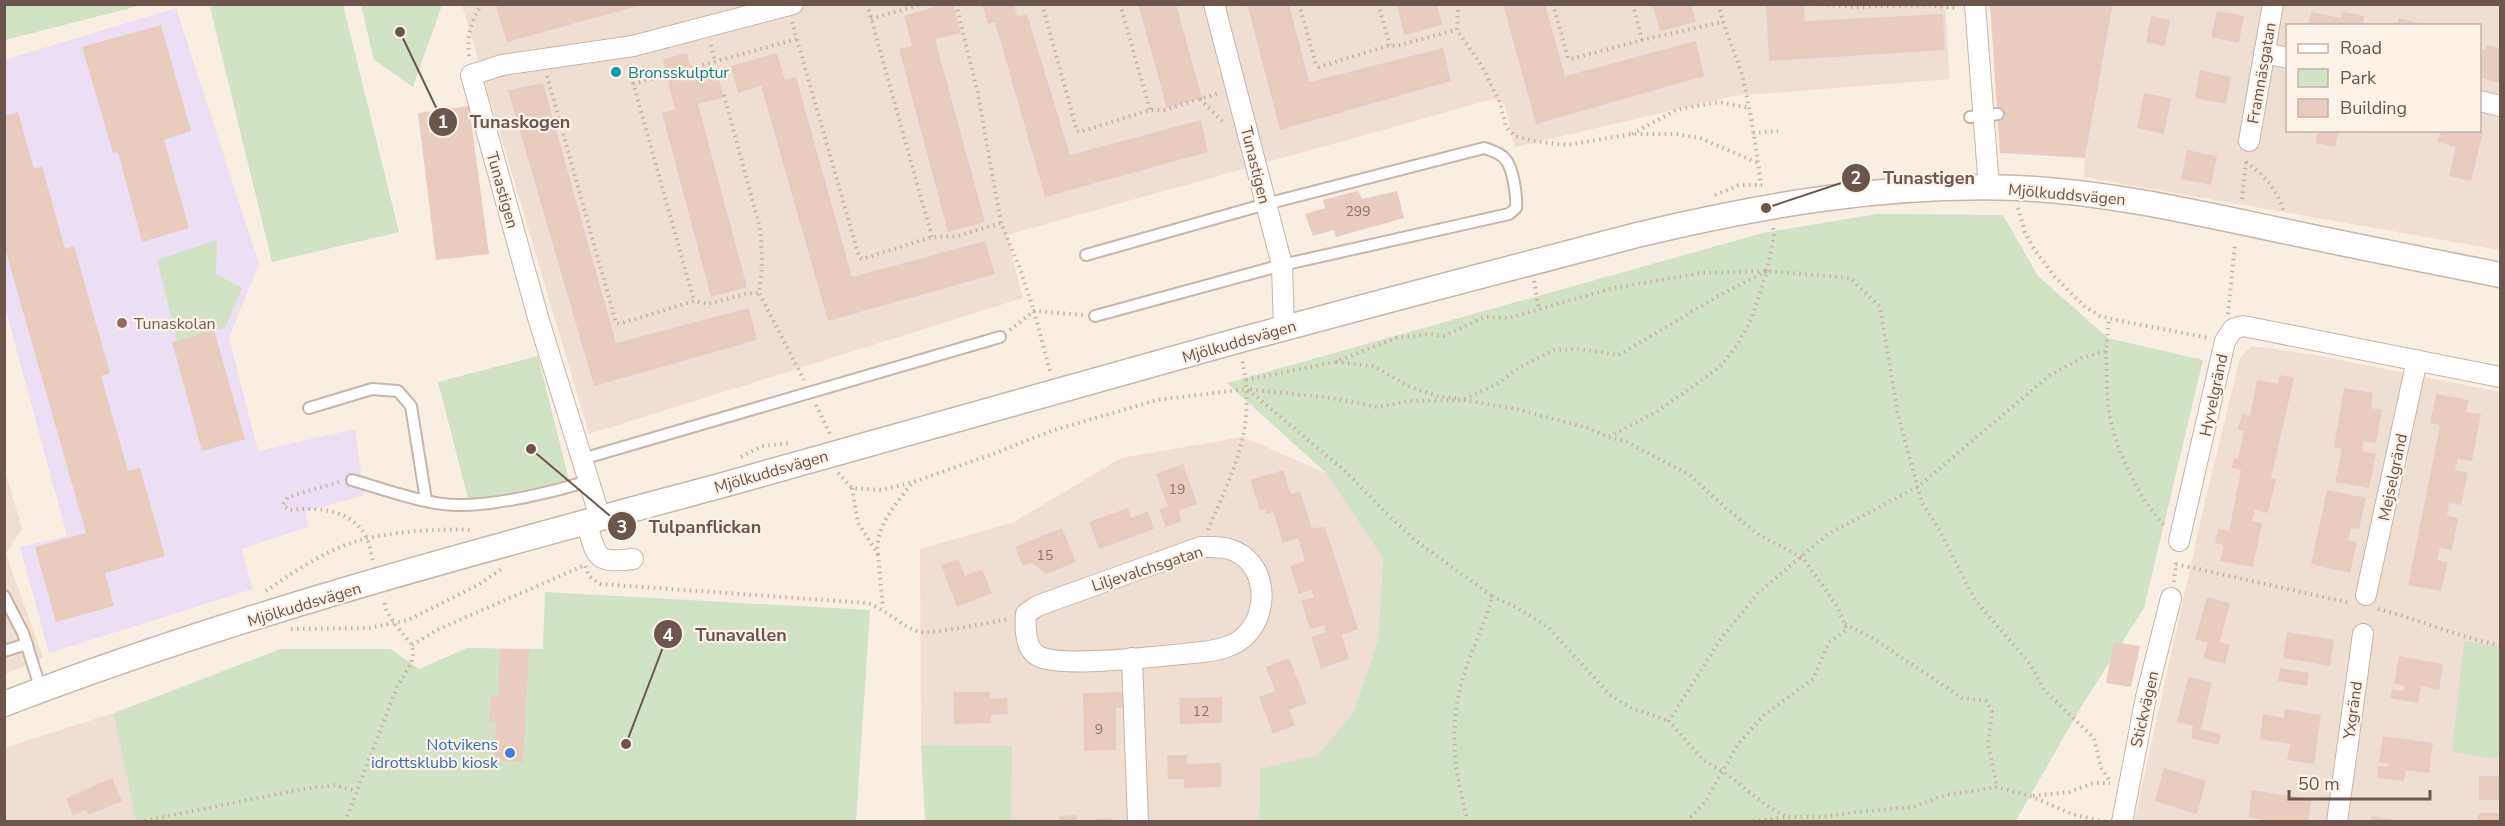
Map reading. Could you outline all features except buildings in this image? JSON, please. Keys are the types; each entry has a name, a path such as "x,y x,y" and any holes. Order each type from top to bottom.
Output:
{"street":[{"name":"Tunastigen","path":"1214,4 1282,265 1284,328"},
{"name":"Framnäsgatan","path":"2249,141 2272,4"},
{"path":"1969,7 1984,116 1989,188"},
{"path":"471,75 511,64 633,46 791,9"},
{"path":"2264,53 2286,58"},
{"name":"Tunastigen","path":"471,75 539,321 589,481 593,546 600,558 611,562 633,559"},
{"path":"2481,101 2500,106"},
{"name":"Mjölkuddsvägen","path":"4,704 287,608 593,519 1284,328 1696,221 1831,197 1925,189 1989,188 2020,188 2106,196 2183,209 2500,275"},
{"name":"Hyvelgränd","path":"2179,541 2225,341 2233,329 2243,326 2416,360"},
{"path":"2416,360 2500,377"},
{"name":"Mejselgränd","path":"2366,602 2416,360"},
{"name":"Liljevalchsgatan","path":"1201,547 1230,549 1251,564 1259,577 1263,592 1262,607 1256,622 1246,636 1237,642 1218,650 1132,658 1057,662 1036,655 1027,636 1026,614 1037,606 1140,567 1201,547"},
{"name":"Stickvägen","path":"2122,822 2119,785 2146,697 2171,598"},
{"name":"Yxgränd","path":"2337,822 2363,634"},
{"path":"1132,658 1138,822"}],"lane":[{"path":"1086,255 1266,204 1484,148 1497,152 1506,160 1517,196 1516,208 1509,214 1282,265 1095,316"},
{"path":"582,459 1000,337"},
{"path":"309,408 372,388 398,391 411,406 426,500"},
{"path":"352,480 426,500 459,506 544,492 589,481"},
{"path":"4,596 27,644 41,690"},
{"path":"4,651 27,644"}],"path":[{"path":"471,75 468,37 472,20 482,4"},
{"path":"867,4 932,237"},
{"path":"871,19 922,4"},
{"path":"956,4 978,94 1001,223 1034,311 1052,378"},
{"path":"1042,4 1077,131 1150,110 1164,110 1237,87"},
{"path":"1120,4 1150,110"},
{"path":"1299,4 1316,65 1319,67 1389,45 1396,46 1457,30"},
{"path":"1378,4 1389,45"},
{"path":"1458,4 1457,30 1482,66 1500,103 1506,127 1515,136 1533,141 1567,145 1631,134 1677,134 1700,138 1758,163"},
{"path":"1553,4 1568,58 1571,59 1722,22"},
{"path":"1632,4 1642,40"},
{"path":"1719,4 1722,22 1741,73 1750,108 1761,185"},
{"path":"1815,4 1969,7"},
{"path":"791,9 796,39 859,257 862,259 932,237 958,236 1001,223"},
{"path":"633,84 796,39"},
{"path":"626,58 694,302"},
{"path":"548,71 546,75 616,323 694,302 708,304 759,293"},
{"path":"724,95 761,232 762,267 759,293 831,437"},
{"path":"1631,134 1676,110 1719,102 1750,108"},
{"path":"1753,133 1778,131"},
{"path":"2242,199 2249,141"},
{"path":"2246,162 2260,172 2273,188 2285,217"},
{"path":"2020,188 2018,208 2025,232 2034,249 2085,308 2109,318 2225,341 2235,243"},
{"path":"1608,437 1658,411 1720,367 1737,345 1751,320 1767,270 1774,236 1772,223"},
{"path":"852,488 881,490 913,482 1050,431 1148,402 1211,392 1247,389 1331,398 1378,407 1410,401 1462,400 1497,384 1520,367 1554,350 1578,349 1619,355 1767,270"},
{"path":"1246,380 1335,362 1396,338 1430,334 1444,336 1484,317 1509,318 1613,288 1701,273 1767,270 1850,278 1880,307 1898,415 1922,503 1940,531 1975,600 2030,664 2044,690 2094,738 2101,768 2119,785"},
{"path":"1534,277 1539,310"},
{"path":"1000,337 1034,311 1095,316"},
{"path":"2109,318 2106,351 2109,413 2118,444 2140,493 2151,512 2179,541 2171,598"},
{"path":"1669,721 1720,640 1758,593 1828,534 1919,486 2050,375 2082,358 2106,351"},
{"path":"1201,547 1240,452 1247,418 1247,389 1242,358"},
{"path":"1335,362 1373,366 1417,389 1462,400 1516,409 1588,428 1608,437 1625,441 1690,475 1759,535 1802,558 1832,597 1847,630 1829,642 1813,679 1764,715 1729,757 1724,772 1705,802 1686,822"},
{"path":"1247,389 1344,470 1416,541 1492,596 1516,607 1548,627 1587,672 1610,694 1631,708 1669,721 1702,760 1724,772 1767,806 1787,817"},
{"path":"834,470 852,488 858,523 878,554"},
{"path":"352,480 288,497 283,505 289,510 314,510 349,517 368,539 374,564"},
{"path":"883,609 877,543 890,513 913,482"},
{"path":"258,597 281,580 343,546 368,539 453,529 481,532"},
{"path":"2176,564 2366,602 2477,641 2500,645"},
{"path":"412,645 439,629 585,565 589,576 600,584 867,603 883,609 906,625 923,632 1011,619 1026,614"},
{"path":"289,628 298,630 369,628 408,621 478,585 504,567"},
{"path":"1468,822 1458,787 1453,749 1457,698 1470,657 1487,618 1492,596"},
{"path":"345,822 397,687 411,664 412,645 394,623 386,609 383,597"},
{"path":"1844,624 1871,637 1962,698 1986,701 1992,712 1988,744 1997,787"},
{"path":"2030,796 2070,792 2093,783 2119,785"},
{"path":"139,822 302,789 335,785 356,791"},
{"path":"1747,822 1913,807 1946,795 1997,787 2030,796 2072,814 2105,822"}],"shaded area":[{"path":"1945,4 1950,79 1734,96 1515,147 1504,104 1493,99 1007,235 1023,298 589,434 462,5"},
{"path":"2113,5 2500,5 2500,250 2084,177 2085,158"},
{"name":"Tunaskolan","path":"176,8 259,264 229,338 258,451 355,429 364,495 305,512 308,527 241,549 253,589 49,653 20,547 67,536 5,307 4,60"},
{"path":"2251,346 2310,354 2500,392 2500,821 2134,822 2205,501 2240,358"},
{"path":"1243,437 1326,473 1383,557 1378,641 1353,713 1317,755 1260,770 1259,821 1011,821 1011,746 921,745 920,549 1014,522 1121,458"},
{"path":"4,468 22,528 6,554 43,658 5,674"},
{"path":"142,704 171,821 5,821 4,748"}],"green space":[{"path":"5,4 142,4 142,5 5,40"},
{"path":"222,5 343,5 399,232 272,262 210,7"},
{"path":"361,5 442,5 413,87 374,60"},
{"path":"1877,214 2003,215 2038,276 2108,338 2203,360 2144,608 2081,707 2015,822 1259,821 1260,769 1317,755 1353,713 1378,641 1383,558 1326,473 1227,383 1763,233"},
{"path":"217,240 216,274 242,288 225,328 177,340 157,260"},
{"path":"538,356 569,480 469,502 438,382"},
{"path":"545,592 870,610 856,821 136,821 114,713 281,649 391,649 419,669 467,648 543,649"},
{"path":"2464,641 2500,647 2500,759 2452,752"},
{"path":"921,745 1012,746 1011,821 925,821"}],"place":[{"name":"Tunaskogen","path":"400,32"},
{"name":"Bronsskulptur","path":"616,72"},
{"name":"Tunastigen","path":"1766,208"},
{"name":"Tunaskolan","path":"122,323"},
{"name":"Tulpanflickan","path":"531,449"},
{"name":"Tunavallen","path":"626,744"},
{"name":"Notvikens idrottsklubb kiosk","path":"510,753"}]}
